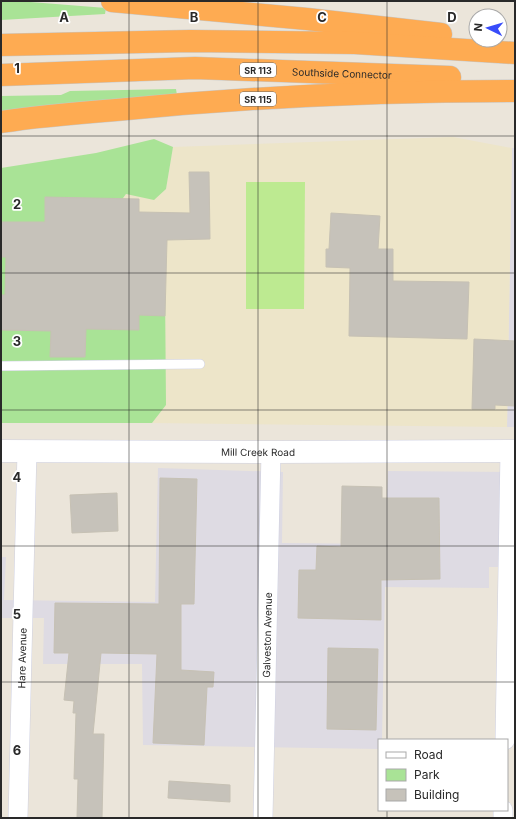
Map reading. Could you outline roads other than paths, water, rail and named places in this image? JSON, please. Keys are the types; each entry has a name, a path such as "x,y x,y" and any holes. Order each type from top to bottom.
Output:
{"highway":[{"path":"112,1 307,19 468,37"},
{"path":"1,45 205,41 355,43 515,53"},
{"name":"Southside Connector","path":"1,76 195,68 453,77 515,84"},
{"name":"SR 115","path":"1,122 192,102 346,93 515,91"}],"street":[{"name":"Mill Creek Road","path":"1,451 513,451"},
{"name":"Hare Avenue","path":"18,818 27,451"},
{"path":"504,739 513,451"},
{"name":"Galveston Avenue","path":"263,818 271,452"}],"lane":[{"path":"1,366 200,364"}]}
